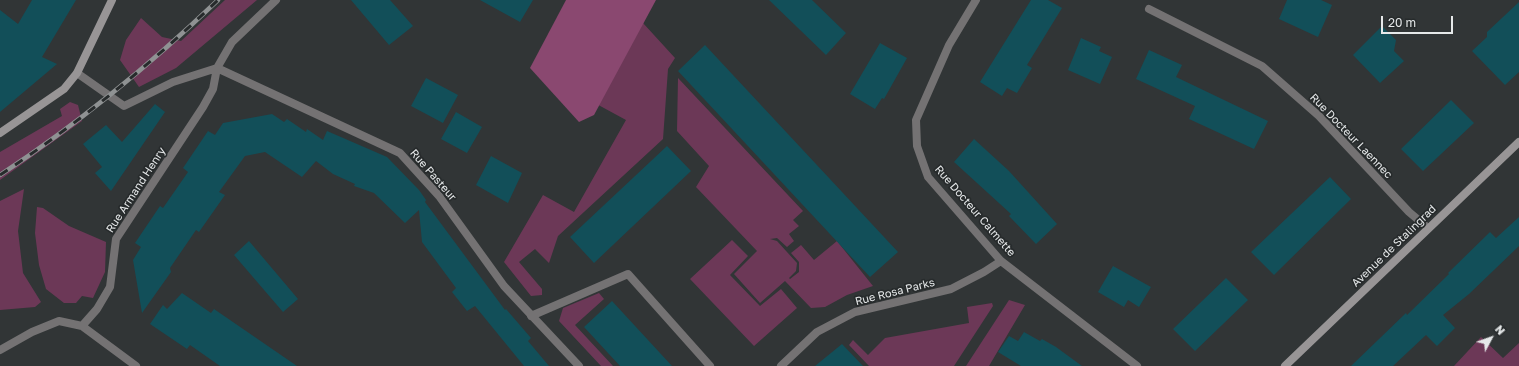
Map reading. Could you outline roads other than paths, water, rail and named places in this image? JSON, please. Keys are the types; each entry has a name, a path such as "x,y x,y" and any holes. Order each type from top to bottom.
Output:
{"street":[{"path":"0,133 64,88 77,73 112,0"},
{"name":"Rue Armand Henry","path":"82,326 97,309 110,287 116,239 203,107 213,89 217,68 232,42 276,0"},
{"name":"Rue Docteur Calmette","path":"976,0 949,45 916,120 917,146 928,177 1001,260 1137,366"},
{"name":"Rue Docteur Laennec","path":"1149,9 1262,66 1319,116 1409,212 1428,228"},
{"path":"77,73 124,106 173,82 217,68"},
{"name":"Rue Pasteur","path":"217,68 400,153 439,196 504,286 579,366"},
{"name":"Avenue de Stalingrad","path":"1284,366 1519,142"},
{"name":"Rue Rosa Parks","path":"781,366 817,332 854,312 950,289 984,272 1001,260"},
{"path":"531,316 628,274 710,366"},
{"path":"0,350 32,332 59,321 82,326 136,366"}],"railway":[{"path":"0,175 86,114 140,70 218,0"}]}
